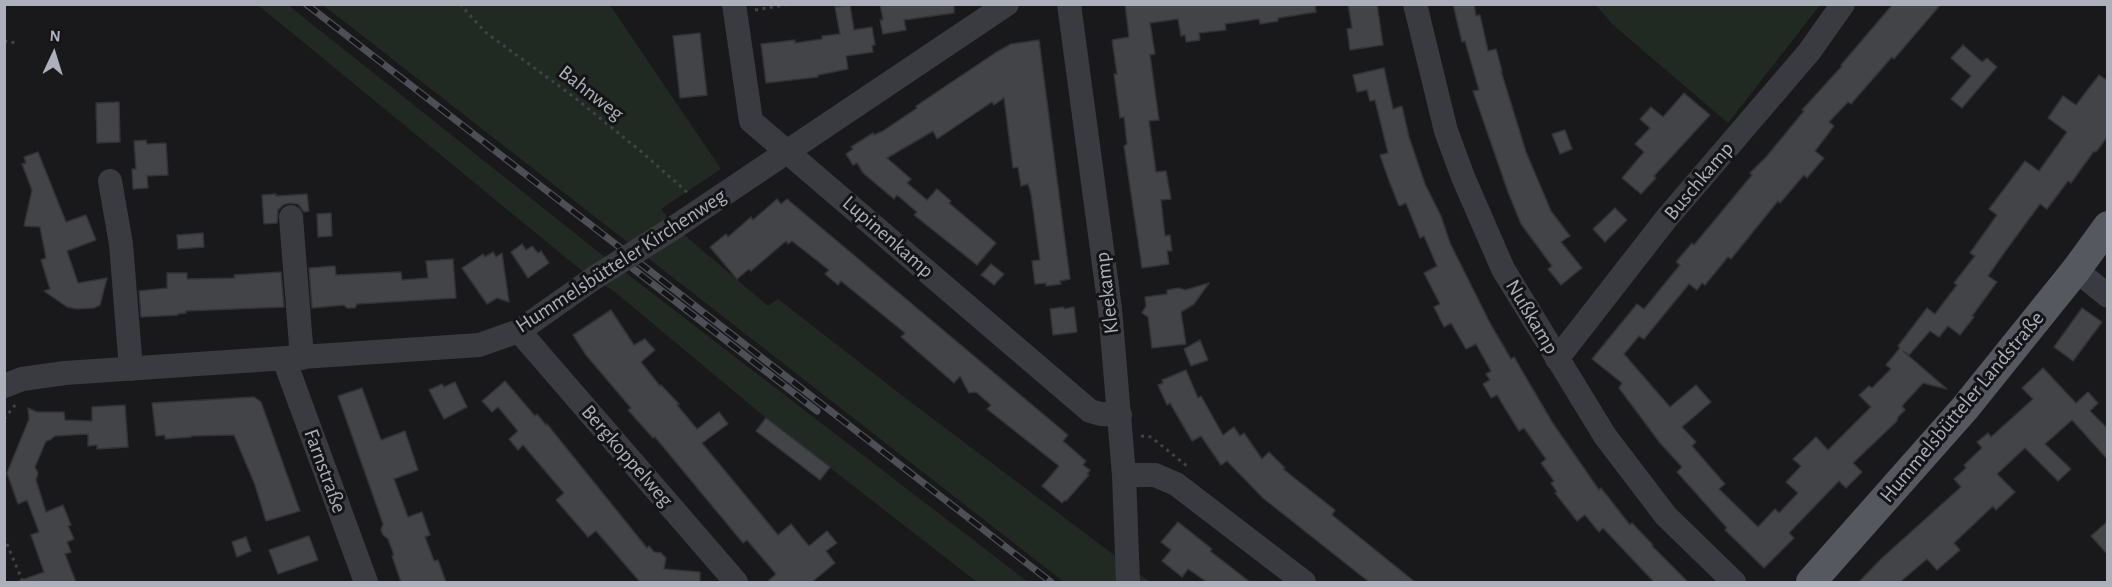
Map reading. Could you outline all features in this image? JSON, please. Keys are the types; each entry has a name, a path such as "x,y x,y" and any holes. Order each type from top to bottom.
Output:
{"main road":[{"name":"Hummelsbütteler Landstraße","path":"1811,582 1965,408 2076,270 2108,226"}],"street":[{"name":"Hummelsbütteler Kirchenweg","path":"4,386 22,379 46,375 478,345 519,331 594,278 675,227 1007,4"},
{"name":"Kleekamp","path":"1069,4 1110,309 1121,424 1128,573"},
{"name":"Nußkamp","path":"1415,4 1446,131 1463,177 1503,269 1605,435 1666,516 1734,582"},
{"name":"Buschkamp","path":"1557,359 1666,219 1809,52 1843,4"},
{"name":"Lupinenkamp","path":"735,9 751,120 1090,411 1121,424"},
{"path":"110,181 121,244 131,369"},
{"name":"Farnstraße","path":"291,217 293,358 366,582"},
{"path":"2076,270 2108,296"},
{"name":"Bergkoppelweg","path":"519,331 736,582"},
{"path":"1124,475 1155,475 1176,484 1304,582"}],"path":[{"name":"Bahnweg","path":"460,4 485,32 574,97 645,154 703,208"},
{"path":"735,9 790,4"},
{"path":"4,41 16,43"},
{"path":"1121,424 1151,437 1189,467"},
{"path":"4,537 23,582"}],"shaded area":[{"path":"258,5 288,5 596,250 1028,582 977,582 766,418 615,292 576,266"},
{"path":"323,5 610,5 721,169 661,209 675,227 768,306 778,299 1150,582 1064,582"},
{"path":"1596,5 1820,5 1728,123 1612,24"}],"building":[{"path":"880,4 954,4 954,13 904,20 906,30 883,34"},
{"path":"1125,4 1315,4 1316,12 1278,18 1278,21 1260,24 1259,19 1225,24 1226,30 1199,33 1200,40 1186,42 1185,35 1181,36 1178,19 1150,23 1155,54 1150,55 1159,120 1149,121 1156,172 1166,171 1171,199 1161,200 1165,236 1170,235 1172,251 1167,251 1169,264 1142,268 1124,146 1127,144 1124,117 1120,118 1114,74 1117,74 1112,40 1129,37"},
{"path":"1348,4 1377,4 1383,45 1350,50 1347,29 1352,28"},
{"path":"1453,4 1474,4 1476,16 1480,15 1488,51 1496,49 1526,152 1551,211 1570,236 1561,242 1582,268 1561,285 1548,269 1552,266 1521,224 1508,192 1473,91 1479,90 1465,41 1462,42"},
{"path":"1893,4 1941,4 1894,59 1892,57 1851,104 1848,102 1829,122 1834,126 1815,151 1824,158 1807,178 1804,175 1780,203 1778,201 1731,259 1728,257 1705,285 1702,283 1697,290 1689,284 1644,339 1639,336 1624,354 1670,407 1696,385 1711,402 1682,427 1696,442 1692,446 1725,484 1719,489 1758,527 1775,509 1779,513 1798,493 1786,482 1801,466 1793,459 1816,437 1828,450 1871,407 1859,395 1869,386 1872,388 1891,369 1886,365 1927,308 1935,314 1957,285 1954,283 1975,256 1970,253 1997,215 1989,209 2025,161 2039,171 2067,132 2048,118 2063,96 2076,105 2099,75 2108,81 2108,136 2071,183 2068,181 2047,209 2040,204 1988,276 1997,282 1960,335 1948,326 1939,337 1930,331 1909,355 1903,351 1947,389 1923,383 1902,406 1905,410 1897,421 1853,463 1862,472 1846,488 1839,481 1789,533 1794,538 1764,568 1725,530 1727,528 1677,472 1682,467 1660,443 1619,388 1622,383 1592,359 1637,304 1644,309 1680,265 1676,262 1692,243 1694,245 1752,175 1750,173 1804,111 1802,110"},
{"path":"850,5 854,30 872,27 875,45 872,45 873,52 846,56 848,69 818,75 818,77 766,83 761,44 795,40 795,43 840,34 835,7"},
{"path":"700,33 707,95 680,98 673,36"},
{"path":"1039,40 1070,279 1060,281 1061,284 1046,286 1046,283 1035,284 1032,261 1040,260 1031,194 1028,184 1021,186 1018,167 1013,168 1004,98 994,105 992,102 937,139 933,131 887,158 911,179 907,183 927,200 937,189 951,201 949,203 996,243 977,265 914,215 917,212 897,195 894,199 863,173 857,163 853,165 846,154 853,149 851,147 873,133 874,135 883,131 995,53 1011,44"},
{"path":"1963,45 1982,62 1987,58 1997,67 1962,108 1951,99 1971,76 1951,58"},
{"path":"1384,68 1393,109 1402,106 1409,137 1425,184 1441,216 1450,243 1491,325 1511,359 1514,357 1552,422 1599,490 1601,488 1630,525 1632,523 1688,582 1654,582 1603,528 1599,532 1585,515 1577,521 1555,493 1557,492 1551,483 1554,481 1541,463 1546,459 1524,428 1519,431 1497,395 1491,398 1483,384 1490,380 1486,374 1491,371 1476,344 1466,349 1451,323 1444,327 1434,307 1440,304 1424,273 1437,266 1424,236 1420,238 1406,203 1399,206 1380,155 1388,153 1375,100 1370,101 1367,90 1357,92 1353,75"},
{"path":"1684,93 1710,115 1654,176 1656,178 1641,194 1622,178 1644,152 1635,144 1650,128 1640,119 1651,107 1663,117"},
{"path":"119,102 120,142 97,143 96,103"},
{"path":"1565,130 1572,149 1560,154 1552,134"},
{"path":"146,140 147,144 166,143 168,175 147,176 148,188 133,189 132,169 136,169 134,141"},
{"path":"38,152 66,222 86,215 96,240 67,251 78,283 107,278 100,305 94,308 67,307 44,291 50,289 41,260 46,258 40,227 24,226 32,190 22,164 26,163 24,157"},
{"path":"276,194 276,196 307,194 309,211 304,212 298,204 289,203 278,210 277,223 264,224 262,195"},
{"path":"777,199 781,204 787,199 1068,435 1063,441 1086,461 1083,465 1090,470 1087,474 1089,475 1066,501 1062,503 1042,486 1059,466 987,409 991,405 976,392 969,393 960,376 954,383 901,337 905,333 841,281 838,285 825,274 829,270 792,241 788,244 786,241 751,271 749,269 737,279 710,247 726,234 728,237 751,217 753,220"},
{"path":"1615,208 1627,220 1605,242 1593,229"},
{"path":"331,213 332,236 318,237 317,214"},
{"path":"203,233 204,247 178,249 177,235"},
{"path":"522,244 526,250 532,246 538,253 541,251 549,263 528,278 511,252"},
{"path":"493,252 496,257 502,253 509,302 497,298 487,304 462,268 483,254 485,257"},
{"path":"453,259 456,298 357,304 355,308 347,308 344,305 312,308 309,268 335,266 336,275 401,272 402,280 428,278 426,261"},
{"path":"991,264 1004,274 994,285 981,275"},
{"path":"281,272 284,307 186,311 178,315 141,317 139,291 167,288 167,273 187,273 187,279 235,278 234,275"},
{"path":"1209,283 1194,304 1181,312 1186,344 1152,348 1148,317 1142,313 1146,306 1145,297 1167,294 1167,290 1179,288 1185,290"},
{"path":"1064,307 1064,309 1074,307 1077,332 1053,335 1050,309"},
{"path":"2082,308 2102,322 2073,361 2054,347"},
{"path":"611,310 634,345 645,339 655,350 641,362 660,386 679,404 677,405 697,429 719,412 728,424 702,443 778,535 791,524 809,546 827,531 837,543 826,551 835,563 812,582 767,582 776,574 747,540 743,543 655,437 653,438 628,410 631,408 586,355 573,335"},
{"path":"1200,340 1208,360 1191,366 1184,349"},
{"path":"2043,368 2076,403 2088,392 2098,403 2090,411 2108,429 2108,460 2072,420 2045,444 2071,469 2058,481 2025,448 1997,474 2015,492 1996,510 1993,506 1954,543 1960,550 1937,570 1927,559 1900,582 1859,582 1881,559 1961,487 1954,479 1966,468 1964,465 1982,448 1977,442 1988,433 1991,437 2033,399 2022,388"},
{"path":"1186,370 1198,398 1201,396 1223,435 1234,427 1240,436 1244,433 1262,459 1269,452 1285,468 1283,469 1335,510 1332,515 1415,582 1369,582 1263,498 1227,461 1221,465 1201,436 1192,441 1170,403 1167,405 1158,385 1163,383 1162,380"},
{"path":"505,381 535,416 537,414 547,424 647,548 649,546 654,552 661,553 666,558 664,569 700,572 700,582 640,582 596,531 588,537 556,500 564,493 523,445 518,450 509,439 518,431 498,407 492,412 482,401"},
{"path":"455,382 467,407 444,419 429,390 442,384 444,387"},
{"path":"362,388 381,440 405,431 418,470 394,479 408,517 422,512 430,535 425,537 434,561 438,560 446,582 401,582 388,539 381,530 383,524 338,396"},
{"path":"254,397 261,402 300,511 266,521 255,485 234,435 165,439 165,435 156,436 152,403"},
{"path":"125,405 128,447 97,449 97,445 88,446 88,434 55,436 46,441 35,467 38,473 36,480 46,512 63,505 71,525 68,526 74,539 67,542 71,552 65,554 76,582 19,582 44,572 31,535 39,532 27,500 18,504 7,473 29,419 28,408 37,412 64,412 65,420 92,421 92,407"},
{"path":"766,418 830,467 820,480 756,431"},
{"path":"2108,521 2108,555 2091,536"},
{"path":"1178,522 1250,582 1207,582 1188,569 1182,577 1162,561 1171,550 1161,542"},
{"path":"309,536 318,560 278,574 269,550"},
{"path":"246,537 251,551 237,557 232,542"}],"railway":[{"path":"306,4 1051,582"},
{"path":"618,257 817,411"}]}
